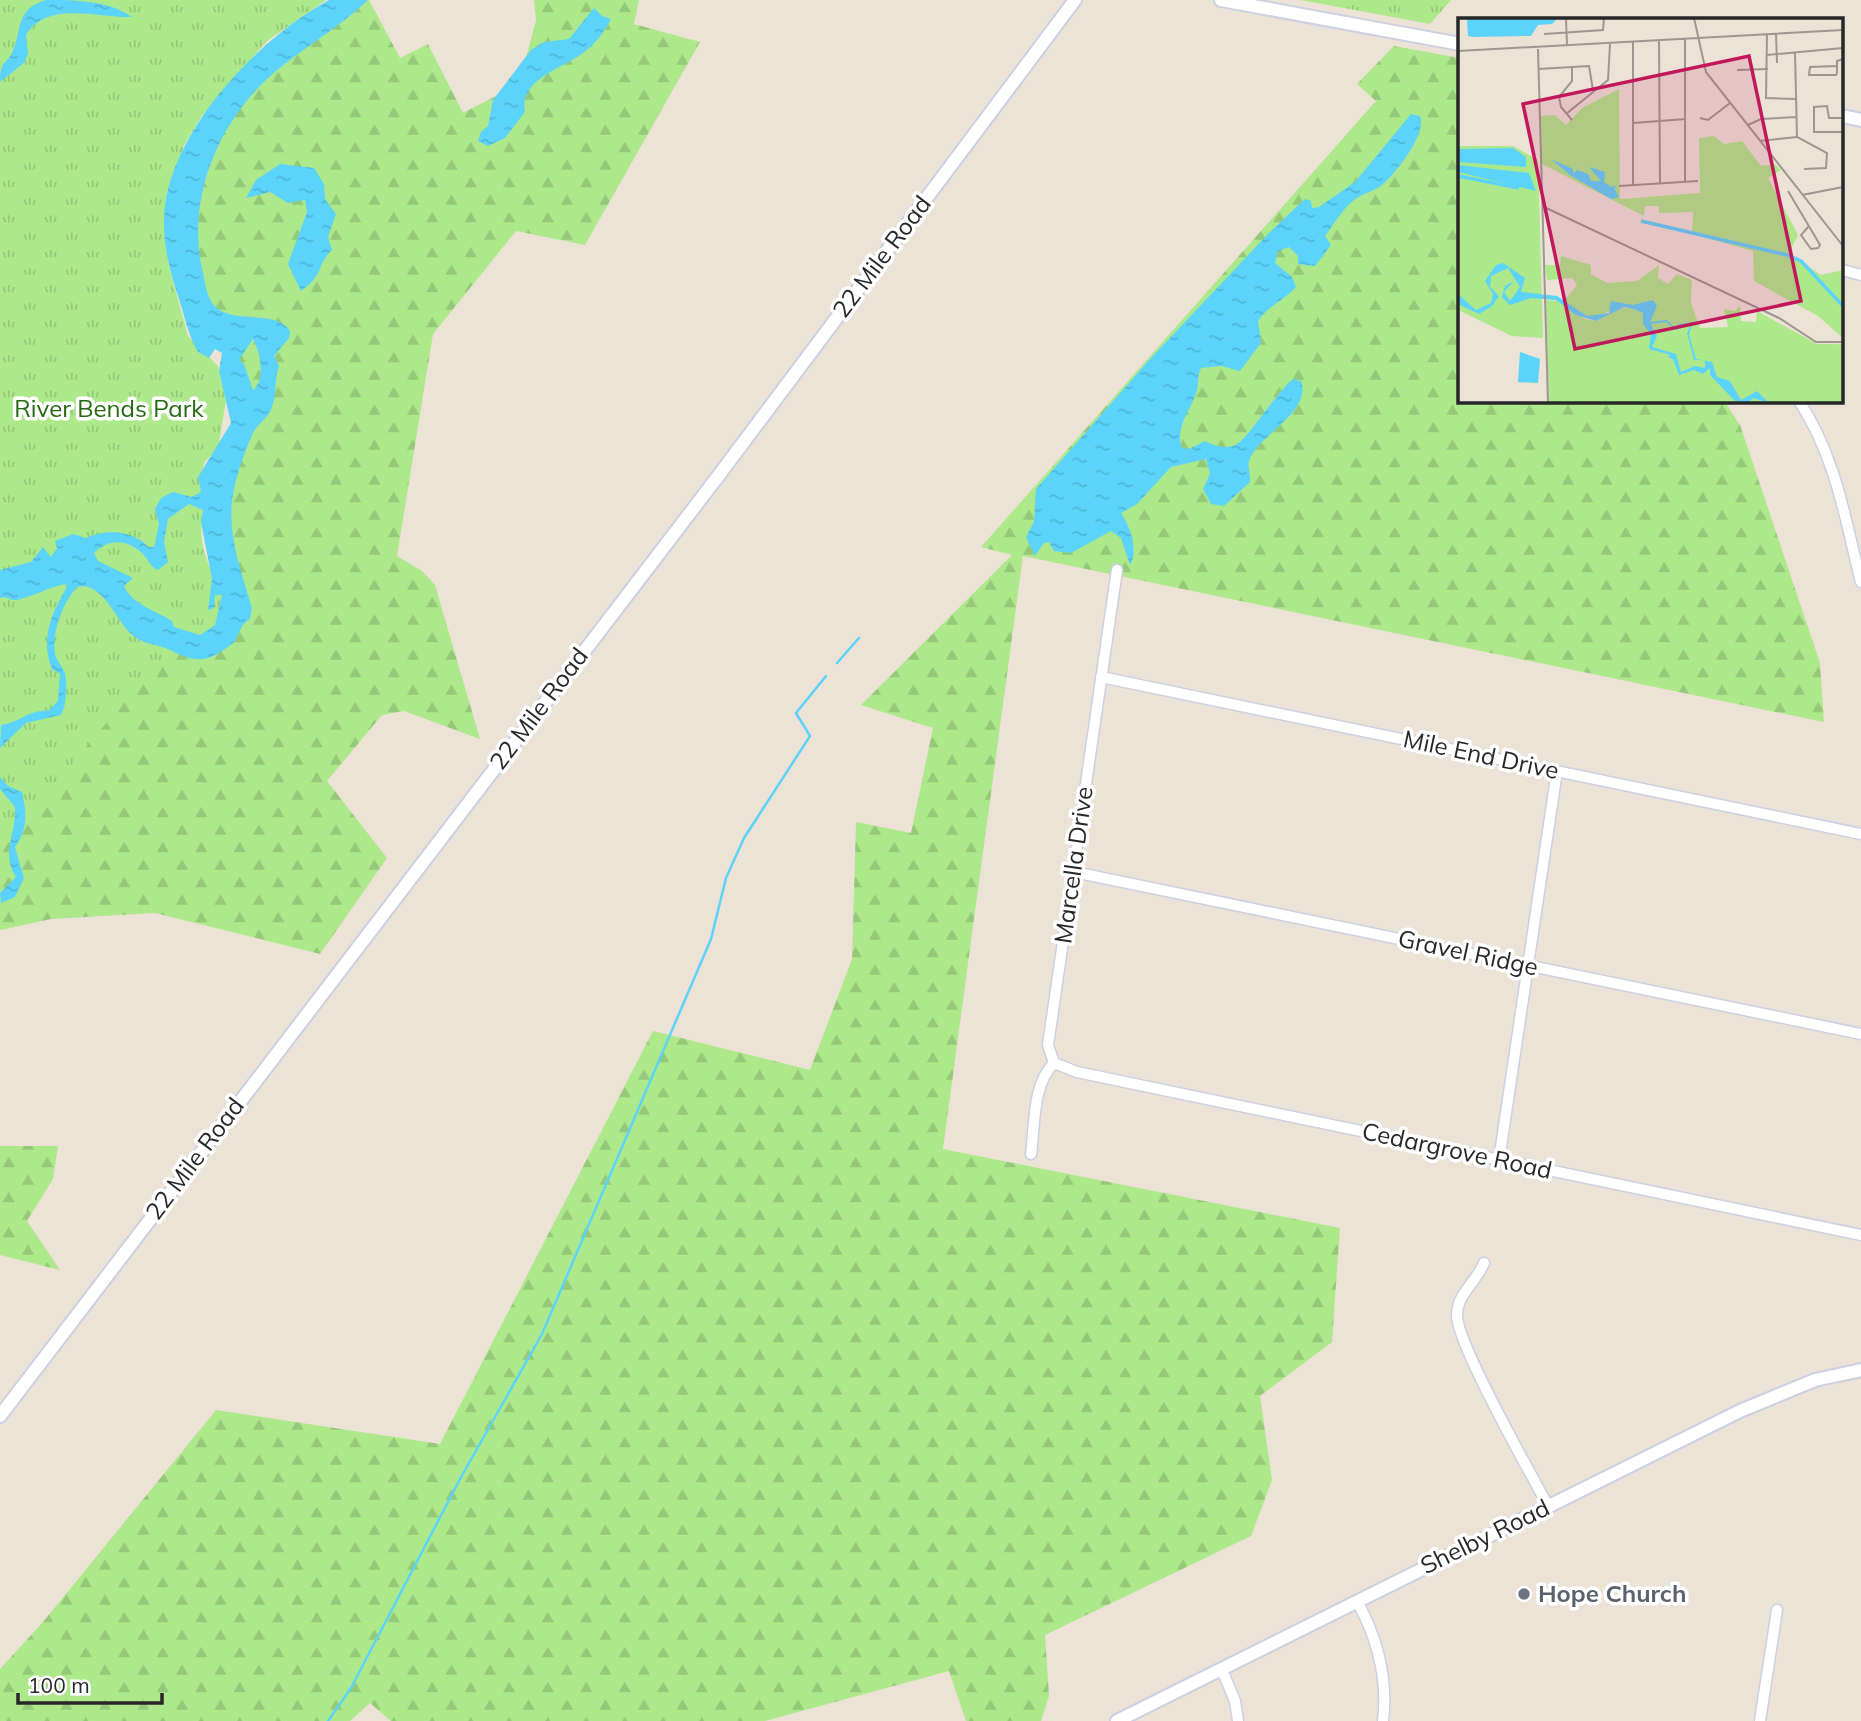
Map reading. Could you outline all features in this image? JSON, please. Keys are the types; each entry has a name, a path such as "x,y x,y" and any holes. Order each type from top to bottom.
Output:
{"street":[{"name":"22 Mile Road","path":"0,1416 711,485 1075,0"},
{"path":"1221,0 1458,44"},
{"path":"1843,116 1861,120"},
{"path":"1843,270 1861,275"},
{"path":"1800,402 1828,455 1856,529 1861,582"},
{"name":"Marcella Drive","path":"1054,1063 1048,1045 1117,570"},
{"name":"Mile End Drive","path":"1101,677 1861,834"},
{"path":"1499,1160 1525,965 1557,771"},
{"name":"Gravel Ridge","path":"1074,872 1861,1034"},
{"path":"1031,1154 1038,1091 1046,1071 1054,1063"},
{"name":"Cedargrove Road","path":"1054,1063 1077,1072 1861,1235"},
{"path":"1484,1263 1462,1296 1457,1320 1473,1359 1548,1507"},
{"name":"Shelby Road","path":"1117,1721 1359,1603 1416,1570 1740,1411 1815,1380 1861,1370"},
{"path":"1359,1603 1370,1626 1382,1667 1385,1693 1383,1721"},
{"path":"1760,1721 1777,1610"},
{"path":"1222,1670 1236,1701 1238,1721"}],"green space":[{"name":"River Bends Park","path":"0,0 326,0 267,41 201,117 184,145 169,198 168,263 188,336 218,366 226,400 218,449 205,461 199,481 208,495 201,527 205,555 230,611 212,636 181,636 0,847"},
{"path":"346,0 369,0 400,58 428,44 463,113 519,84 536,20 534,0 639,0 634,24 700,42 585,245 516,231 433,334 397,556 422,571 435,585 480,739 404,711 382,715 327,781 387,858 320,954 155,913 51,919 0,930 0,587 226,625 208,495 241,398 186,264 191,164 258,70"},
{"path":"1301,0 1451,0 1430,24"},
{"path":"1394,46 1458,58 1458,402 1725,402 1740,425 1820,663 1824,722 1023,556 943,1149 1340,1228 1332,1342 1260,1396 1272,1480 1251,1536 1045,1635 1049,1696 1041,1721 966,1721 949,1671 765,1721 391,1721 370,1703 350,1721 0,1721 0,1669 43,1622 216,1410 440,1444 653,1031 810,1070 852,959 856,822 911,833 933,728 861,705 1012,555 981,547 1376,101 1357,84"},
{"path":"0,1146 58,1146 53,1179 27,1221 60,1270 0,1255"}],"water":[{"path":"46,0 102,4 132,17 74,13 46,18 35,24 26,35 28,53 25,62 0,82 1,69 12,54 25,13"},
{"path":"329,0 368,0 279,69 249,99 219,143 202,194 199,220 199,247 206,286 210,299 217,308 237,316 273,320 290,331 289,338 274,356 279,366 272,407 253,433 232,502 234,539 252,608 250,619 242,626 235,641 225,649 208,658 192,658 133,636 100,595 93,589 77,587 63,610 55,637 55,654 66,679 63,712 61,715 26,723 0,748 1,725 35,712 48,711 58,701 60,674 52,669 47,637 56,607 67,587 65,584 59,585 16,600 0,598 0,570 31,562 43,547 51,557 57,548 55,541 73,534 86,538 107,532 120,533 154,547 159,524 155,509 161,498 173,492 192,497 201,492 198,477 231,423 219,371 222,353 215,349 209,358 198,352 171,273 164,233 168,190 179,157 219,94 245,65 301,17","holes":["253,339 260,358 261,373 253,390 244,364 239,360","189,504 203,510 201,522 212,579 208,610 214,608 215,595 222,595 215,625 200,635 174,627 172,621 138,602 124,586 133,578 98,561 94,553 112,543 125,543 137,549 158,570 168,562 164,542 168,519"]},
{"path":"594,8 602,16 611,19 599,38 583,53 535,83 528,91 525,112 505,138 488,146 478,141 481,132 488,126 493,100 531,50 544,42 569,39"},
{"path":"1411,114 1420,116 1421,124 1409,153 1382,185 1357,198 1342,213 1325,236 1331,245 1315,266 1298,264 1298,256 1289,247 1278,251 1275,263 1292,277 1296,287 1266,311 1258,321 1261,343 1240,371 1221,366 1201,368 1195,397 1180,433 1182,448 1189,449 1205,441 1221,447 1237,444 1293,379 1301,381 1299,403 1254,451 1248,466 1250,482 1224,506 1211,504 1203,489 1210,474 1206,459 1171,467 1137,504 1121,513 1132,538 1134,552 1130,565 1121,538 1111,531 1071,553 1054,551 1049,542 1044,543 1035,556 1026,537 1034,522 1036,489 1150,359 1269,233 1305,199 1311,201 1312,208 1319,207 1355,182"},
{"path":"280,164 314,168 324,184 325,199 336,214 328,237 332,250 317,275 301,291 288,264 307,212 305,200 288,203 270,192 246,198 256,180"},
{"path":"0,777 8,786 22,792 25,814 22,834 15,847 24,878 15,897 1,903 0,893 16,877 9,859 15,807 0,789"}],"waterway":[{"path":"837,663 859,638"},
{"path":"328,1721 351,1688 460,1479 542,1334 711,939 726,878 744,838 810,736 796,713 826,676"}],"place":[{"name":"Hope Church","path":"1524,1594"}]}
